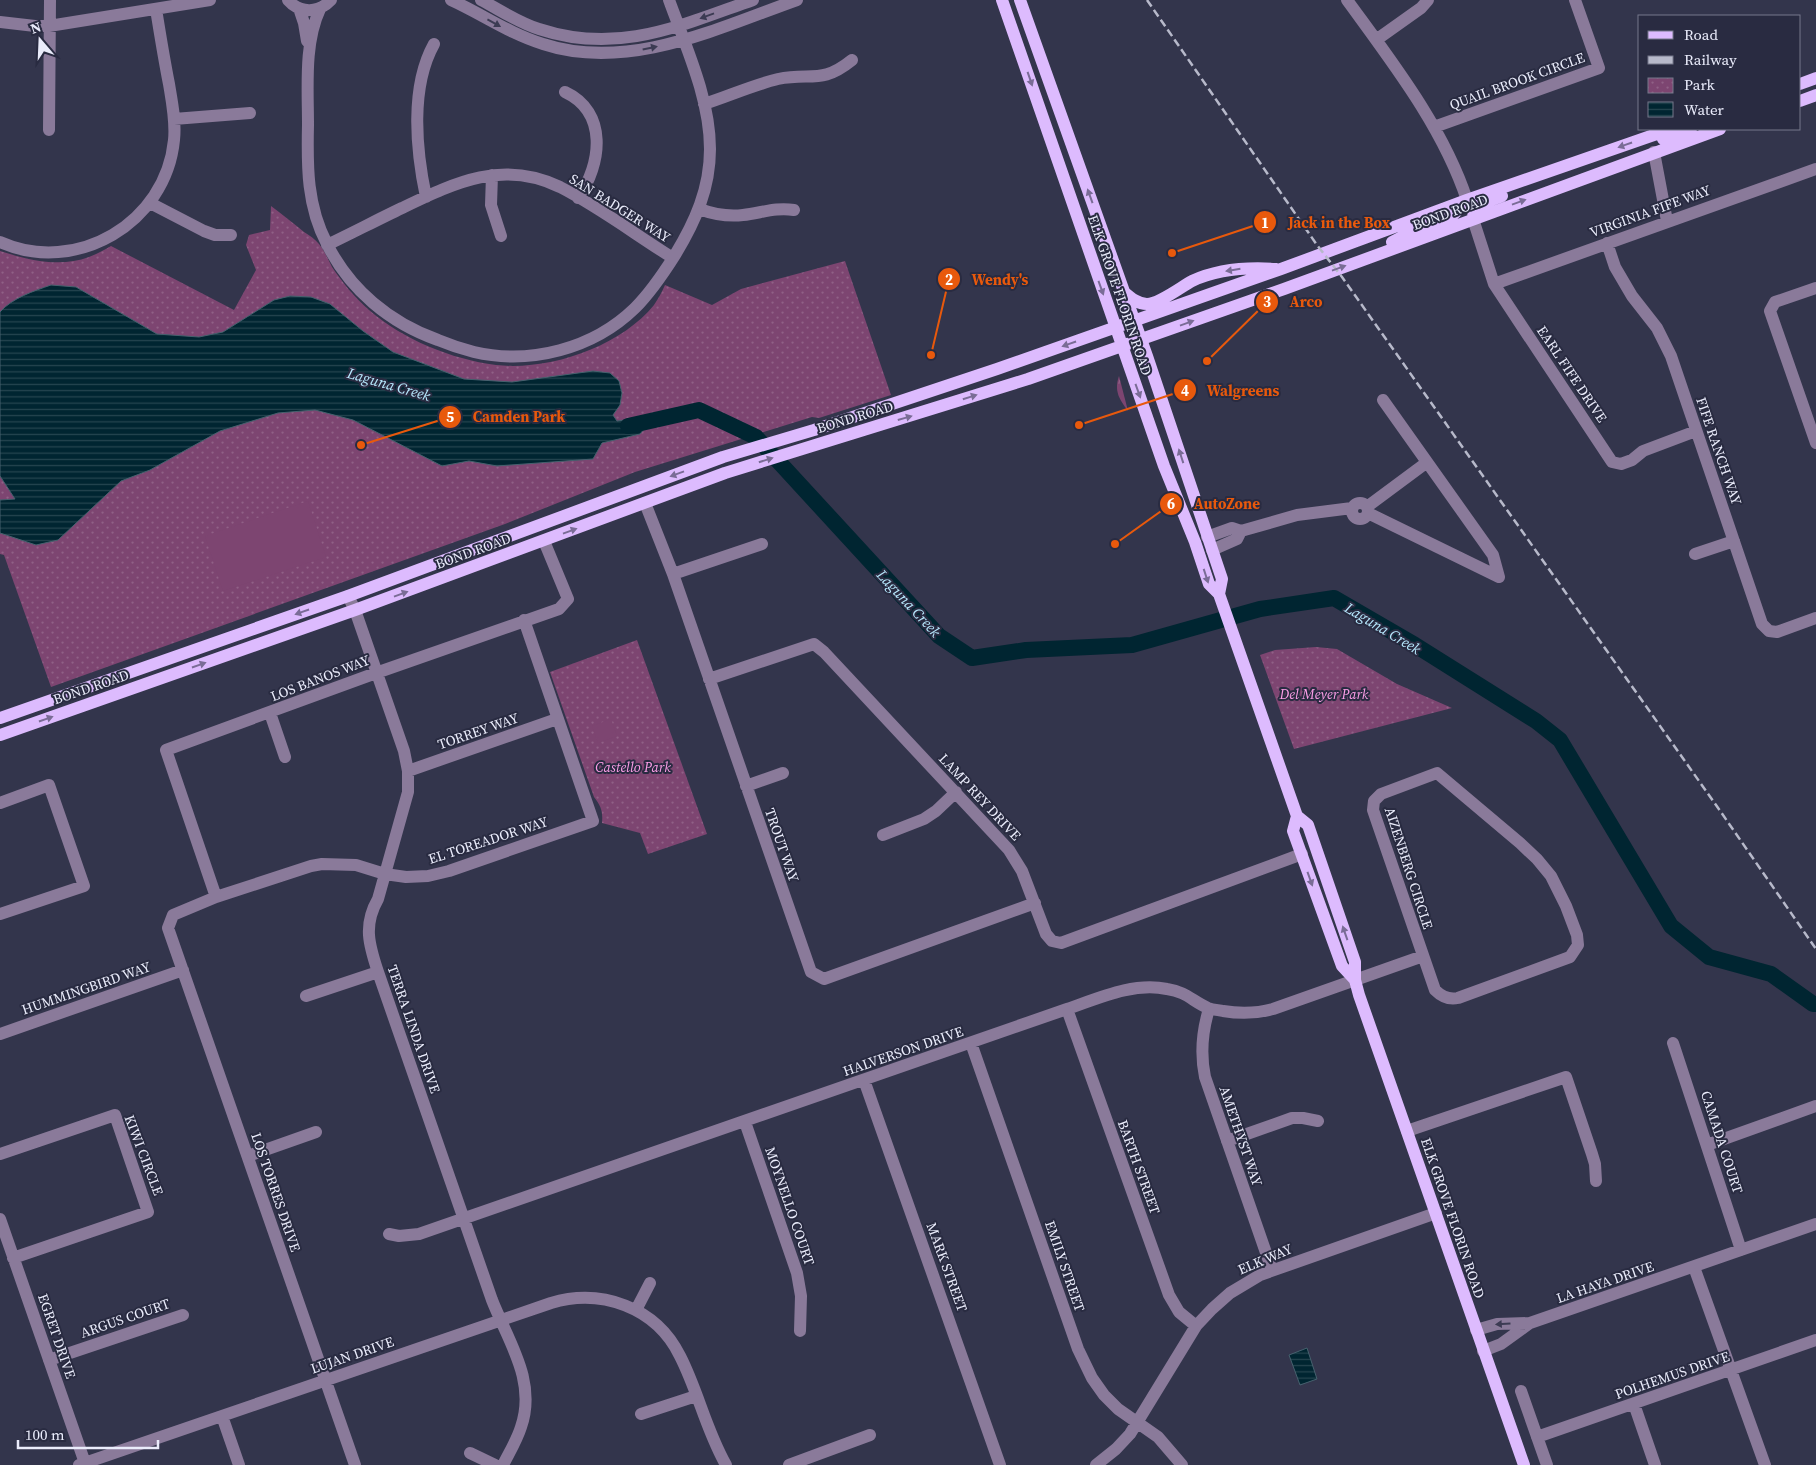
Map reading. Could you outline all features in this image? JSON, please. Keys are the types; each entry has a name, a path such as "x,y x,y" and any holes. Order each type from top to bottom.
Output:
{"main road":[{"name":"ELK GROVE FLORIN ROAD","path":"1002,0 1161,458 1195,542 1209,584 1219,594 1297,816 1308,824 1355,962 1354,980"},
{"name":"ELK GROVE FLORIN ROAD","path":"1020,0 1124,292 1212,550 1222,580 1219,594"},
{"path":"1010,22 1027,44 1036,66 1045,72"},
{"path":"1801,84 1816,78"},
{"path":"1801,101 1816,95"},
{"path":"1038,101 1044,101 1049,105 1052,118 1064,127"},
{"name":"BOND ROAD","path":"0,718 348,596 723,457 902,401 1115,328 1467,200 1668,130"},
{"path":"1654,152 1654,147 1658,141 1688,130"},
{"name":"BOND ROAD","path":"0,735 355,610 725,473 1006,386 1376,255 1717,130"},
{"path":"1473,219 1473,214 1478,207 1489,201 1558,176 1569,165"},
{"path":"1376,255 1392,242 1454,214 1467,200"},
{"path":"1124,292 1135,301 1149,304 1193,281 1217,273 1252,267 1281,269"},
{"path":"813,446 844,428 896,409 902,401"},
{"path":"1182,511 1193,520 1204,550 1212,550"},
{"name":"ELK GROVE FLORIN ROAD","path":"1297,816 1293,831 1342,966 1354,980 1524,1465"}],"street":[{"path":"49,130 50,0"},
{"path":"0,22 49,26 210,0"},
{"path":"288,0 299,8 320,9"},
{"path":"331,0 320,9 314,23 309,58 307,174 314,213 327,245 350,280 364,295 395,320 412,330 461,349 510,357 536,355 560,350 583,342 605,331 634,308 655,286 688,233 699,209 707,177 710,152 708,127 704,104 669,0"},
{"path":"451,0 508,31 545,45 564,50 603,54 646,49 683,40 797,0"},
{"path":"481,0 538,29 565,36 588,39 623,39 652,34 678,27 753,0"},
{"path":"1347,0 1434,127 1458,172 1467,200"},
{"path":"1376,40 1421,8 1428,0"},
{"name":"QUAIL BROOK CIRCLE","path":"1434,127 1599,68 1576,0"},
{"path":"299,8 304,23 309,58"},
{"path":"0,242 16,248 37,252 59,253 80,249 100,242 119,232 150,203 163,180 171,159 174,137 174,119 156,9"},
{"path":"426,197 418,148 419,94 423,68 434,44"},
{"path":"704,104 780,79 832,74 852,60"},
{"path":"565,92 582,103 588,111 595,130 596,150 593,170 578,198"},
{"path":"174,119 250,113"},
{"path":"1654,152 1667,221"},
{"name":"VIRGINIA FIFE WAY","path":"1494,284 1816,169"},
{"path":"492,175 491,205 501,236"},
{"name":"SAN BADGER WAY","path":"327,245 464,180 492,175 514,175 537,179 560,187 672,258"},
{"path":"150,203 204,231 215,235 231,235"},
{"path":"699,209 731,216 753,214 773,209 794,210"},
{"name":"EARL FIFE DRIVE","path":"1473,219 1494,284 1612,462 1621,464 1632,460 1643,451 1696,431"},
{"name":"FIFE RANCH WAY","path":"1607,243 1615,268 1632,296 1657,328 1671,356 1762,624 1769,632 1777,632 1816,618"},
{"path":"1816,288 1775,302 1770,311 1816,443"},
{"path":"1207,537 1232,528 1242,531 1297,515 1352,508 1359,502 1368,509 1499,577 1493,555 1383,400"},
{"path":"1368,509 1426,463"},
{"name":"TROUT WAY","path":"644,503 673,574 811,972 824,979 1035,903"},
{"path":"1212,550 1237,539 1242,531"},
{"name":"LOS BANOS WAY","path":"216,897 166,750 376,673 559,609 568,600 544,541"},
{"path":"1695,554 1734,541"},
{"path":"673,574 762,544"},
{"name":"TERRA LINDA DRIVE","path":"348,596 355,610 404,751 408,771 408,792 378,899 370,912 370,942 378,972 492,1300 520,1365 524,1380 526,1396 521,1428 503,1465"},
{"name":"EL TOREADOR WAY","path":"168,928 173,915 216,897 322,864 356,865 385,874 417,878 439,874 593,821 524,620"},
{"name":"LAMP REY DRIVE","path":"709,679 814,644 824,652 956,792 1015,858 1035,903 1046,934 1052,941 1061,943 1302,854"},
{"path":"270,713 285,757"},
{"name":"TORREY WAY","path":"408,771 557,719"},
{"path":"746,786 784,773"},
{"name":"AIZENBERG CIRCLE","path":"1437,773 1537,859 1551,876 1563,899 1577,935 1578,945 1573,954 1565,960 1453,999 1444,997 1436,990 1423,956 1374,816 1373,806 1377,797 1381,794 1437,773"},
{"path":"0,803 49,785 84,886 0,914"},
{"path":"883,834 924,819 956,792"},
{"name":"LOS TORRES DRIVE","path":"168,928 355,1465"},
{"path":"1354,980 1423,956"},
{"name":"HUMMINGBIRD WAY","path":"0,1034 183,970"},
{"path":"306,996 378,972"},
{"name":"HALVERSON DRIVE","path":"389,1234 399,1236 419,1234 1067,1009 1127,990 1148,987 1168,989 1188,995 1209,1009 1244,1014 1265,1011 1354,980"},
{"name":"BARTH STREET","path":"1067,1009 1169,1296 1179,1312 1196,1326"},
{"name":"AMETHYST WAY","path":"1209,1009 1202,1038 1203,1068 1272,1270"},
{"name":"EMILY STREET","path":"970,1043 1086,1368 1104,1395 1118,1409 1158,1437 1182,1465"},
{"name":"CAMADA COURT","path":"1673,1043 1742,1250"},
{"path":"1407,1131 1566,1078 1595,1164 1596,1181"},
{"name":"MARK STREET","path":"864,1080 1000,1465"},
{"path":"1707,1145 1816,1106"},
{"name":"KIWI CIRCLE","path":"0,1154 116,1115 148,1212 14,1258"},
{"path":"1227,1141 1292,1118 1318,1121"},
{"name":"MOYNELLO COURT","path":"745,1122 792,1253 801,1296 800,1331"},
{"path":"248,1156 316,1132"},
{"name":"ELK WAY","path":"1096,1465 1116,1449 1138,1423 1196,1326 1230,1293 1249,1280 1272,1270 1436,1213"},
{"name":"EGRET DRIVE","path":"0,1219 49,1360 82,1464"},
{"name":"LA HAYA DRIVE","path":"1476,1330 1496,1324 1530,1323 1816,1224"},
{"path":"1694,1267 1765,1465"},
{"path":"636,1310 650,1283"},
{"name":"LUJAN DRIVE","path":"82,1464 551,1303 572,1298 606,1299 636,1310 654,1322 676,1347 708,1428 726,1465"},
{"name":"ARGUS COURT","path":"49,1360 182,1315"},
{"path":"1484,1351 1501,1344 1530,1323"},
{"name":"POLHEMUS DRIVE","path":"1537,1437 1816,1340"},
{"path":"1520,1391 1547,1465"},
{"path":"641,1414 696,1396"},
{"path":"1634,1404 1655,1465"},
{"path":"222,1416 239,1465"},
{"path":"789,1465 870,1436"},
{"path":"470,1453 495,1465"}],"green space":[{"path":"271,206 317,242 349,290 383,321 413,339 445,353 496,365 517,366 560,360 603,344 640,320 654,305 665,285 712,305 741,289 845,261 891,395 819,418 812,417 635,472 505,524 51,687 4,555 0,554 0,251 44,262 67,262 89,257 111,246 234,310 256,270 246,245 249,235 270,230"},
{"path":"1119,376 1128,411 1118,395"},
{"path":"308,501 326,557 223,591 205,536"},
{"name":"Castello Park","path":"637,640 707,834 648,854 640,833 602,823 601,809 594,797 550,672"},
{"name":"Del Meyer Park","path":"1316,647 1337,649 1397,684 1452,708 1294,749 1260,655 1275,650"},
{"path":"611,719 617,736 598,743 592,726"}],"water":[{"path":"51,285 76,287 157,334 199,337 223,332 274,300 290,296 311,297 330,304 393,352 464,379 512,382 593,371 610,373 619,381 622,393 620,405 613,415 617,421 639,418 651,421 640,434 602,443 593,459 497,466 469,461 442,466 353,420 315,410 278,413 220,431 150,470 121,481 58,540 36,545 0,533 0,500 15,499 0,476 0,312 17,299"},
{"path":"1307,1348 1317,1379 1300,1385 1289,1355"}],"waterway":[{"name":"Laguna Creek","path":"628,426 699,410 756,437 939,636 972,658 1026,650 1132,645 1260,609 1334,598 1415,645 1536,721 1560,740 1671,926 1709,957 1771,974 1813,1004 1816,1004"}],"railway":[{"path":"1147,0 1317,245 1342,277 1816,949"}],"place":[{"name":"Jack in the Box","path":"1172,253"},
{"name":"Wendy's","path":"931,355"},
{"name":"Arco","path":"1207,361"},
{"name":"Walgreens","path":"1079,425"},
{"name":"Camden Park","path":"361,445"},
{"name":"AutoZone","path":"1115,544"}]}
